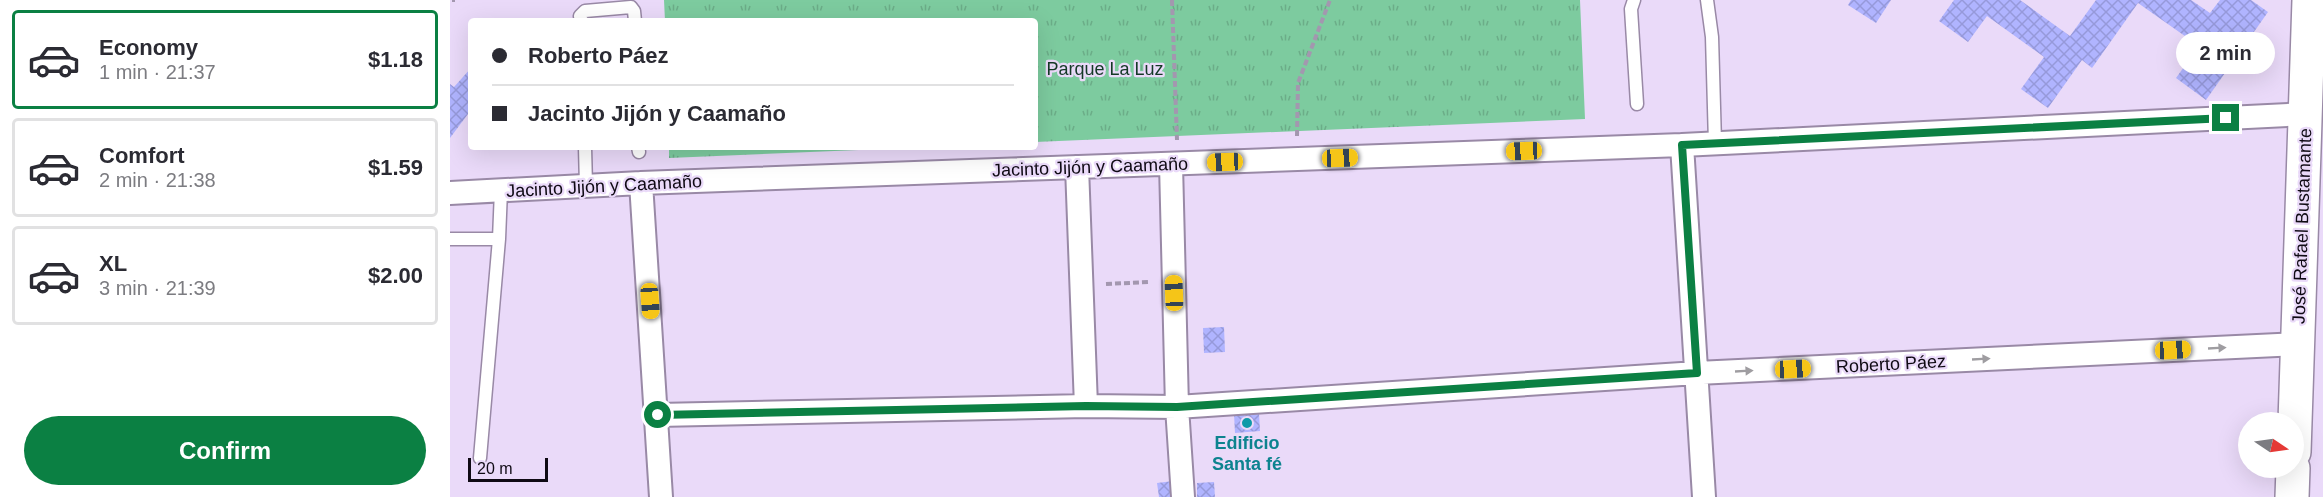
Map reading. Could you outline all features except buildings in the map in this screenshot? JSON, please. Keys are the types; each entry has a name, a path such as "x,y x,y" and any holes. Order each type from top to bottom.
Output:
{"street":[{"name":"José Rafael Bustamante","path":"2295,412 2309,0"},
{"name":"Jacinto Jijón y Caamaño","path":"450,193 641,183 1077,167 1174,156 1689,155 2306,114"},
{"path":"1689,155 1704,497"},
{"path":"1174,156 1177,407 1183,497"},
{"path":"1077,167 1086,406"},
{"path":"641,183 658,415 661,497"},
{"name":"Roberto Páez","path":"658,415 1086,406 1177,407 1697,373 2297,344"},
{"path":"2292,497 2293,478"}],"lane":[{"path":"1634,0 1631,9 1637,104"},
{"path":"1689,155 1712,37 1707,0"},
{"path":"580,18 585,11 631,7 634,11 634,18"},
{"path":"585,150 586,186"},
{"path":"480,458 500,239 501,190"},
{"path":"450,239 500,239"}],"path":[{"path":"1172,0 1174,156"},
{"path":"1297,140 1298,84 1330,0"},
{"path":"1094,285 1150,282"}],"green space":[{"name":"Parque La Luz","path":"664,0 1580,0 1585,119 1038,142 1038,18 665,18"},
{"path":"669,150 860,150 669,158"}],"place":[{"name":"Edificio Santa fé","path":"1247,423"}],"route":[{"path":"658,415 1086,406 1177,407 1697,373 1682,145 2226,118"}]}
